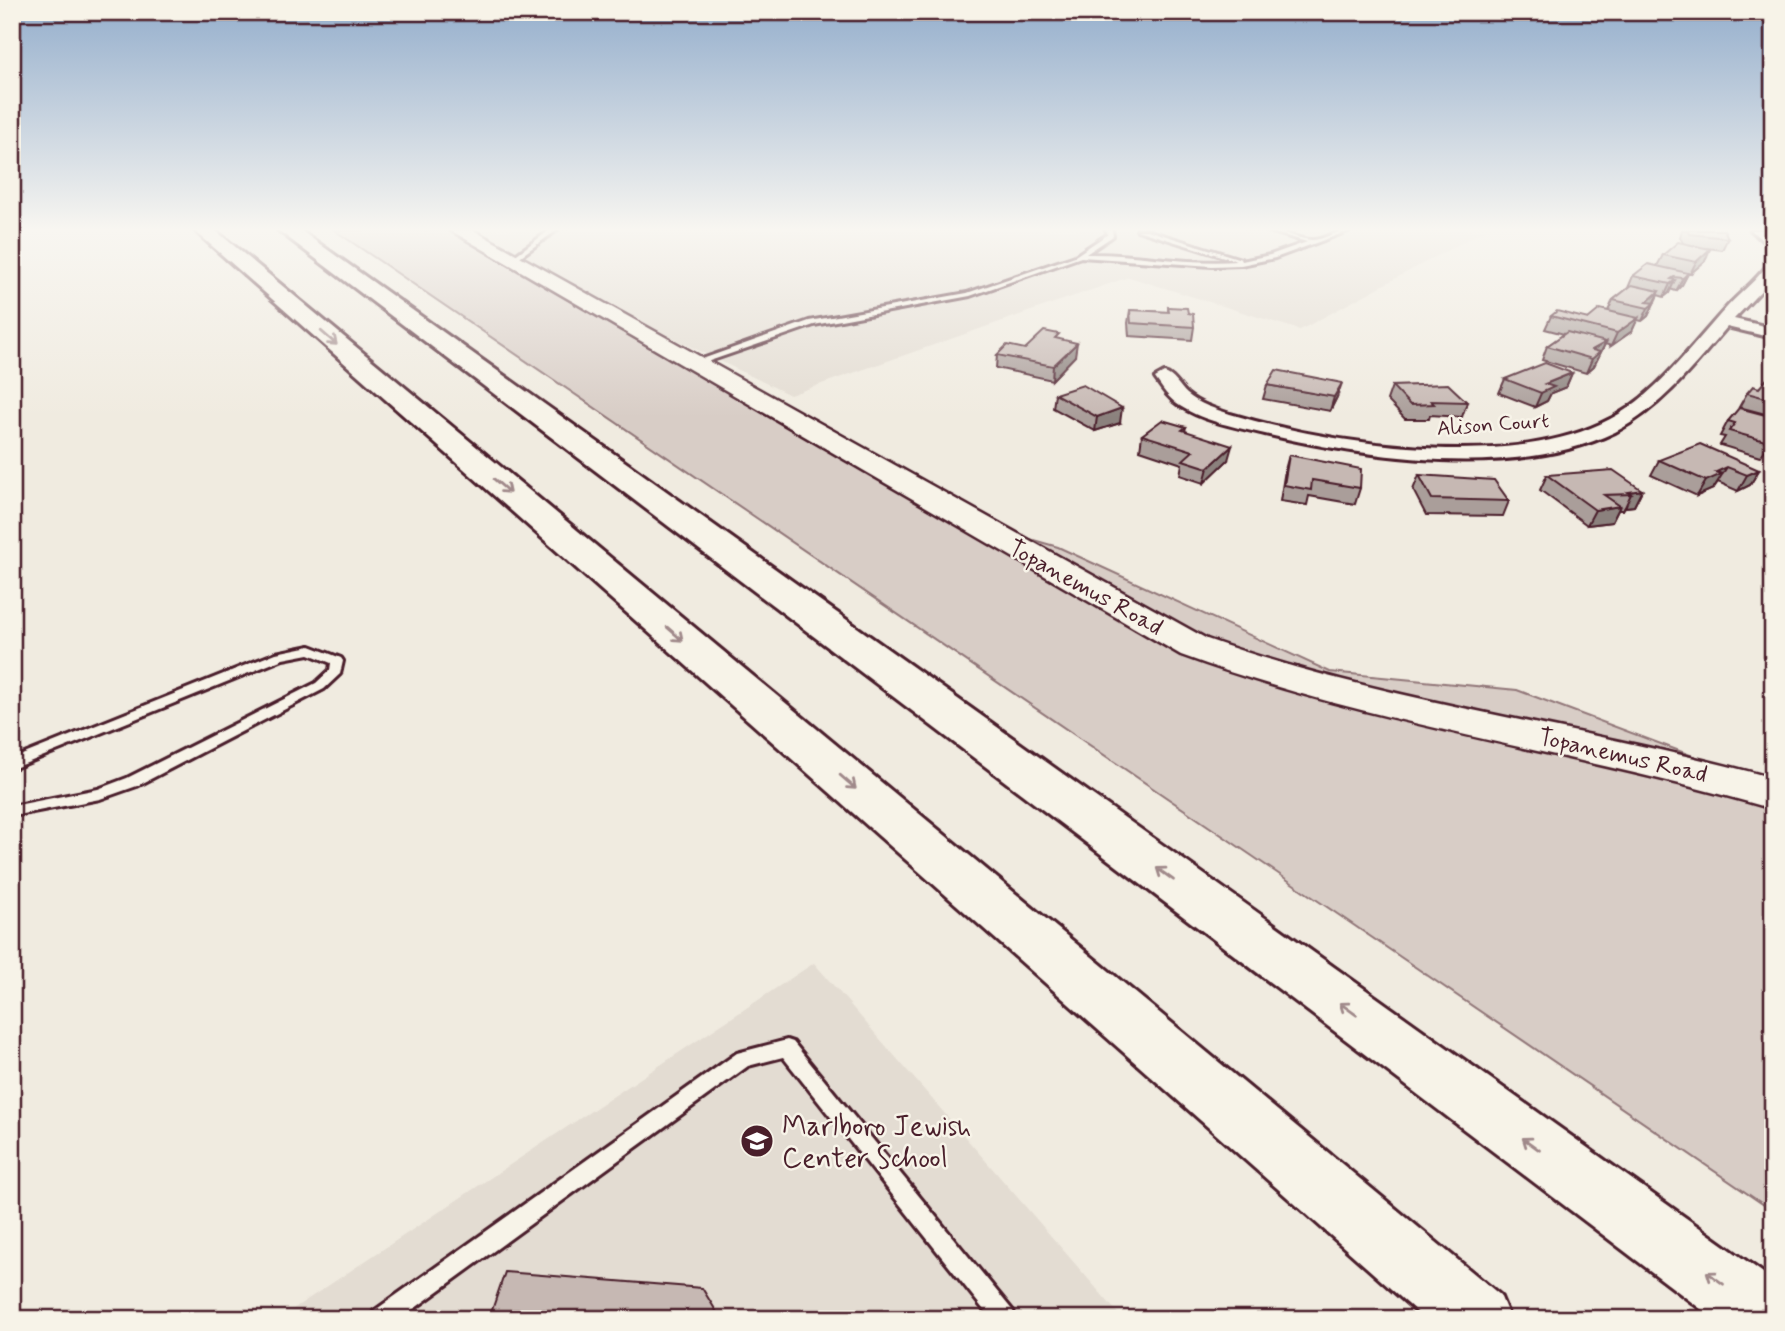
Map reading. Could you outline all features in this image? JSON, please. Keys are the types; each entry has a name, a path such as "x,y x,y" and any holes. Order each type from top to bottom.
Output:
{"highway":[{"path":"276,292 1476,1319"},
{"path":"372,292 1770,1319"}],"street":[{"name":"Topanemus Road","path":"569,292 1117,606 1194,647 1240,666 1305,685 1679,766 1773,794"},
{"name":"Alison Court","path":"1164,378 1177,394 1195,406 1227,419 1287,434 1397,450 1514,450 1577,439 1624,419 1641,407 1751,292"},
{"path":"1725,322 1773,333"}],"lane":[{"path":"695,363 812,323 976,292"},
{"path":"12,764 280,656 310,650 337,661 336,671 320,686 132,782 100,794 12,811"},
{"path":"382,1319 743,1059 786,1048 1005,1319"}],"shaded area":[{"path":"425,292 554,292 932,511 1058,547 1330,672 1517,690 1773,786 1773,1211"},
{"path":"586,292 1086,292 790,395 644,324"},
{"path":"1178,292 1370,292 1300,330"},
{"name":"Marlboro Jewish Center School","path":"814,963 1123,1319 278,1319"}],"building":[{"path":"1623,292 1658,292 1647,302 1654,303 1648,308 1613,300"},
{"path":"1168,307 1187,308 1188,313 1193,314 1194,327 1131,323 1130,310 1169,312"},
{"path":"1600,309 1638,318 1617,333 1551,316 1557,311 1588,319"},
{"path":"1044,331 1059,334 1055,338 1077,343 1053,366 997,355 1007,345 1025,349"},
{"path":"1567,332 1606,342 1592,350 1600,352 1592,359 1547,346"},
{"path":"1545,363 1572,373 1545,384 1554,387 1541,393 1505,379"},
{"path":"1276,370 1342,383 1334,397 1267,385"},
{"path":"1772,373 1773,400 1747,393 1753,386 1759,388"},
{"path":"1448,384 1467,402 1431,401 1434,404 1410,405 1392,386"},
{"path":"1083,385 1122,408 1097,417 1055,394"},
{"path":"1739,408 1773,417 1773,437 1769,442 1729,431 1735,423 1728,421"},
{"path":"1162,420 1186,427 1182,430 1232,446 1208,468 1183,460 1193,451 1142,435"},
{"path":"1700,444 1759,470 1747,475 1727,467 1716,472 1722,474 1706,481 1659,460"},
{"path":"1289,455 1361,469 1360,488 1312,480 1311,490 1284,485"},
{"path":"1613,470 1642,490 1628,492 1631,494 1604,495 1620,506 1595,510 1547,475"},
{"path":"1419,475 1494,480 1509,501 1432,499"},
{"path":"505,1272 702,1288 721,1319 489,1319"}],"place":[{"name":"Marlboro Jewish Center School","path":"757,1141"}]}
